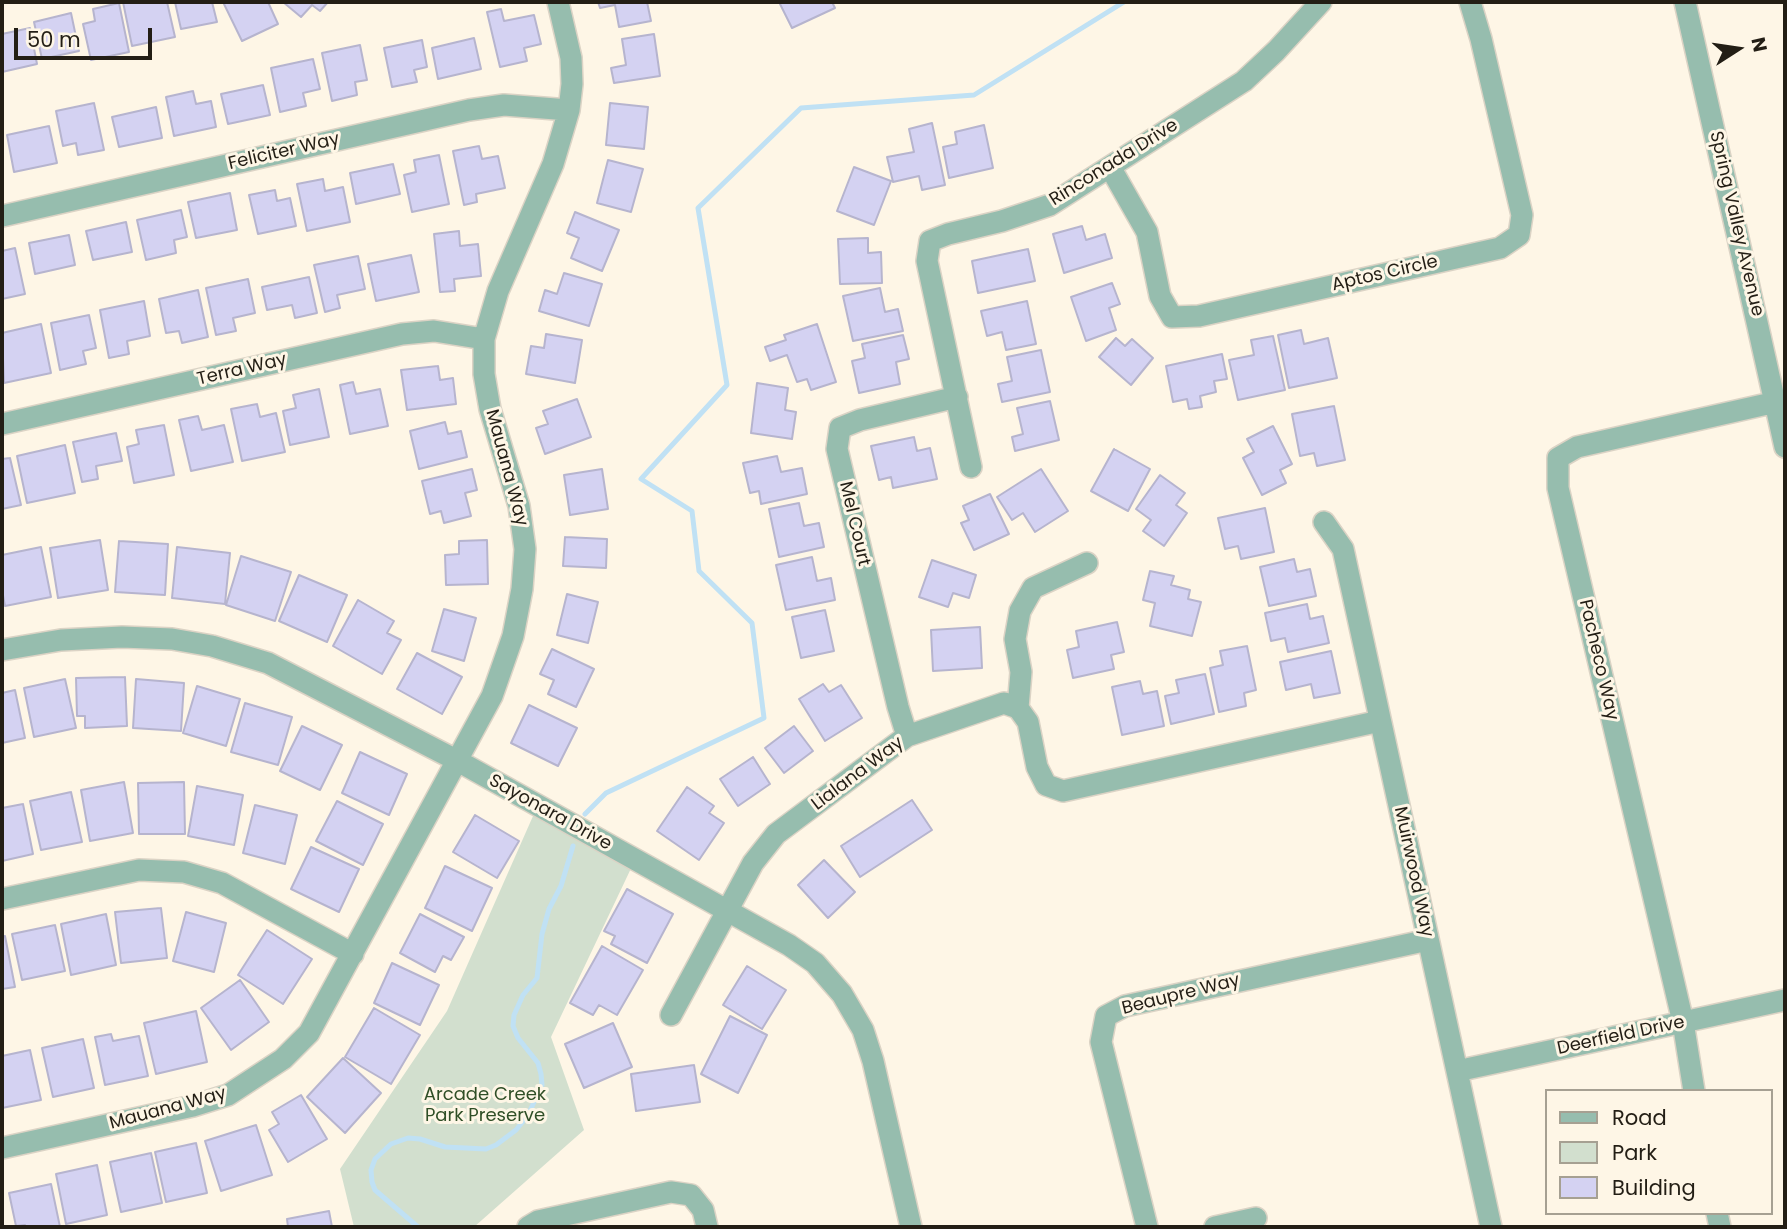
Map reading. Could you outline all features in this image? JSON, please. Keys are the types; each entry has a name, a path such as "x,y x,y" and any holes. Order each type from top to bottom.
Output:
{"street":[{"name":"Mauana Way","path":"2,1148 193,1106 228,1095 283,1059 309,1033 492,696 513,636 522,589 525,550 519,506 490,409 484,374 484,339 498,291 553,164 569,110 571,58 558,2"},
{"name":"Rinconada Drive","path":"971,467 927,261 930,241 1050,205 1244,82 1321,2"},
{"name":"Aptos Circle","path":"1110,167 1147,232 1160,296 1172,317 1199,316 1500,248 1519,235 1522,215 1470,2"},
{"name":"Spring Valley Avenue","path":"1685,2 1781,401 1785,447"},
{"name":"Feliciter Way","path":"2,216 469,110 504,105 569,110"},
{"name":"Terra Way","path":"2,424 402,334 434,331 484,339"},
{"name":"Mel Court","path":"907,736 836,449 841,428 860,420 957,397"},
{"name":"Pacheco Way","path":"1694,1089 1683,1022 1561,502 1558,458 1577,447 1781,401"},
{"name":"Muirwood Way","path":"1324,522 1343,549 1491,1227"},
{"path":"1087,563 1033,588 1020,611 1015,639 1021,672 1018,708 1028,722 1037,767 1046,785 1063,791 1380,721"},
{"name":"Sayonara Drive","path":"2,650 61,640 122,637 172,639 212,646 268,663 458,761 789,945 815,963 842,994 863,1030 873,1061 911,1227"},
{"name":"Lialana Way","path":"671,1015 753,863 776,834 907,736 1004,703 1018,708"},
{"path":"2,899 139,870 184,872 222,883 353,954"},
{"name":"Beaupre Way","path":"1147,1227 1101,1042 1106,1016 1125,1006 1428,940"},
{"name":"Deerfield Drive","path":"1457,1071 1785,1000"},
{"path":"528,1227 538,1221 671,1192 691,1195 703,1210 707,1227"},
{"path":"1215,1227 1256,1218"}],"green space":[{"name":"Arcade Creek Park Preserve","path":"537,807 635,860 551,1037 584,1130 474,1227 354,1227 340,1169 447,1011"}],"building":[{"path":"123,2 167,2 175,37 132,46"},
{"path":"175,2 212,2 217,22 181,29"},
{"path":"223,2 268,2 278,24 242,41"},
{"path":"283,2 328,2 320,11 312,5 301,17"},
{"path":"598,2 647,2 651,21 619,27 615,5 600,8"},
{"path":"779,2 832,2 835,8 792,28"},
{"path":"119,3 129,52 91,60 83,24 95,21 93,9"},
{"path":"501,9 504,21 534,15 541,44 524,48 527,61 500,67 487,12"},
{"path":"71,13 79,51 42,59 34,22"},
{"path":"30,28 37,64 2,72 2,34"},
{"path":"654,34 660,76 614,83 611,68 626,65 622,39"},
{"path":"474,38 481,69 438,79 432,48"},
{"path":"422,40 427,67 414,70 417,82 392,87 384,48"},
{"path":"360,45 367,80 355,82 357,95 332,101 322,53"},
{"path":"313,59 320,89 303,93 306,106 280,112 271,68"},
{"path":"263,85 270,115 228,124 221,94"},
{"path":"193,91 196,104 211,101 216,127 174,136 166,97"},
{"path":"94,103 104,150 78,155 76,143 63,146 56,111"},
{"path":"610,103 648,107 644,149 606,145"},
{"path":"156,107 162,138 119,147 112,117"},
{"path":"932,123 945,185 922,190 919,176 893,182 887,157 914,152 909,129"},
{"path":"984,125 993,168 949,178 943,147 957,144 955,132"},
{"path":"49,126 57,163 14,172 7,135"},
{"path":"479,146 482,159 498,156 505,188 476,194 477,202 464,205 453,151"},
{"path":"439,155 449,204 412,212 404,175 416,172 414,160"},
{"path":"608,160 643,169 631,212 597,203"},
{"path":"393,164 400,194 356,204 350,173"},
{"path":"854,167 891,181 874,225 837,211"},
{"path":"323,179 325,191 343,187 350,222 307,231 297,184"},
{"path":"275,190 277,201 290,198 296,226 258,234 249,195"},
{"path":"230,193 237,230 196,238 188,202"},
{"path":"181,210 187,237 174,240 176,253 146,260 137,220"},
{"path":"575,212 619,230 602,271 571,258 579,238 567,233"},
{"path":"126,222 132,252 93,260 86,231"},
{"path":"1082,226 1086,240 1105,234 1112,258 1064,273 1053,234"},
{"path":"459,231 460,246 478,244 481,276 454,279 455,291 440,292 434,234"},
{"path":"69,235 75,265 35,274 29,243"},
{"path":"868,238 868,253 881,252 882,283 840,284 838,239"},
{"path":"15,248 25,294 2,299 2,251"},
{"path":"1028,249 1035,281 978,293 972,261"},
{"path":"411,255 419,292 376,301 368,264"},
{"path":"358,256 365,289 337,295 340,308 325,312 314,265"},
{"path":"564,273 602,284 589,326 539,311 545,290 557,294"},
{"path":"309,277 317,313 295,318 292,305 267,310 262,287"},
{"path":"248,279 255,313 233,318 236,331 216,335 206,288"},
{"path":"1112,283 1120,304 1109,308 1116,330 1086,341 1071,297"},
{"path":"880,288 885,312 898,309 903,331 853,341 843,296"},
{"path":"198,290 208,337 182,343 179,331 166,333 159,299"},
{"path":"144,301 150,336 127,341 129,354 109,358 100,310"},
{"path":"1027,301 1036,344 1006,350 1002,332 987,336 981,311"},
{"path":"89,315 96,348 83,351 86,364 60,370 51,323"},
{"path":"41,324 51,373 4,383 2,333"},
{"path":"817,324 836,382 811,390 807,379 797,382 787,355 770,361 765,347 786,340 784,335"},
{"path":"1301,330 1304,344 1328,338 1337,378 1289,388 1278,335"},
{"path":"546,334 582,340 575,383 526,374 531,346 544,348"},
{"path":"903,335 909,359 896,362 900,384 859,393 852,361 865,358 862,344"},
{"path":"1273,336 1285,390 1238,400 1229,360 1254,355 1251,340"},
{"path":"1116,338 1125,346 1132,339 1153,358 1131,385 1099,357"},
{"path":"1041,350 1050,392 1002,402 998,384 1012,381 1007,357"},
{"path":"1222,354 1227,379 1214,381 1216,392 1200,396 1202,407 1189,409 1187,399 1173,402 1166,366"},
{"path":"438,366 440,380 453,378 456,404 407,410 401,370"},
{"path":"353,382 356,394 380,389 388,426 350,434 340,385"},
{"path":"757,383 788,388 785,410 796,412 792,439 751,433"},
{"path":"319,389 329,437 290,445 283,411 296,408 293,395"},
{"path":"577,399 591,437 545,454 536,428 548,424 543,411"},
{"path":"1050,401 1059,440 1015,451 1012,437 1023,434 1017,408"},
{"path":"257,404 260,417 276,413 285,452 242,461 231,409"},
{"path":"1334,406 1345,460 1317,466 1314,453 1300,456 1292,414"},
{"path":"198,416 202,430 224,425 233,462 191,471 179,420"},
{"path":"445,422 448,434 461,431 467,457 419,469 410,431"},
{"path":"164,425 174,475 134,483 127,447 139,444 136,430"},
{"path":"1273,426 1292,464 1280,470 1286,483 1262,495 1243,458 1254,452 1247,439"},
{"path":"116,433 122,461 96,466 98,479 82,482 73,442"},
{"path":"914,437 917,451 930,448 937,479 893,488 891,477 879,480 871,446"},
{"path":"65,445 75,493 27,503 17,456"},
{"path":"1114,449 1150,469 1128,511 1091,491"},
{"path":"777,456 781,472 802,468 807,494 761,504 759,491 750,493 743,463"},
{"path":"10,458 21,505 2,509 2,459"},
{"path":"472,469 477,490 465,493 471,516 444,523 441,511 430,514 422,481"},
{"path":"602,469 608,509 570,515 564,475"},
{"path":"1041,469 1068,511 1035,532 1023,513 1012,520 997,497"},
{"path":"1160,475 1185,493 1176,505 1187,513 1164,546 1143,531 1151,520 1136,509"},
{"path":"990,494 1009,534 974,550 961,523 969,520 963,506"},
{"path":"799,503 804,526 819,523 824,547 779,557 769,509"},
{"path":"1265,508 1274,552 1241,559 1238,546 1225,549 1218,518"},
{"path":"565,537 607,539 606,568 563,566"},
{"path":"100,540 108,590 58,598 50,548"},
{"path":"487,540 488,584 446,585 445,555 459,554 459,541"},
{"path":"119,541 168,544 165,595 115,592"},
{"path":"41,547 51,597 5,606 2,555"},
{"path":"177,547 230,553 225,604 172,598"},
{"path":"241,556 291,572 275,621 226,605"},
{"path":"812,557 817,581 831,578 835,600 786,610 776,565"},
{"path":"1294,559 1297,572 1310,569 1316,596 1269,606 1260,567"},
{"path":"932,560 976,575 969,598 953,593 948,607 919,597"},
{"path":"1150,571 1174,576 1171,585 1190,590 1188,599 1201,602 1192,636 1150,626 1155,603 1143,600"},
{"path":"299,575 347,595 327,642 279,621"},
{"path":"567,594 598,602 588,643 557,635"},
{"path":"358,600 394,621 387,633 401,640 382,674 333,646"},
{"path":"1307,604 1310,619 1323,616 1329,643 1288,652 1285,638 1271,641 1265,613"},
{"path":"444,609 476,618 464,661 432,651"},
{"path":"825,610 834,651 801,658 792,617"},
{"path":"1117,622 1124,652 1111,655 1114,669 1073,678 1067,650 1079,647 1076,631"},
{"path":"980,627 982,668 933,671 931,630"},
{"path":"1247,646 1256,690 1244,693 1246,706 1219,712 1210,668 1223,665 1220,651"},
{"path":"552,649 594,669 576,707 548,694 554,680 540,674"},
{"path":"1331,651 1340,693 1314,698 1311,684 1286,690 1280,662"},
{"path":"417,653 462,677 442,714 397,689"},
{"path":"1205,674 1214,714 1171,724 1165,696 1179,693 1176,680"},
{"path":"125,677 127,726 85,728 85,716 77,716 76,678"},
{"path":"65,679 76,728 34,737 24,688"},
{"path":"136,679 184,683 181,731 133,728"},
{"path":"1140,681 1143,694 1157,691 1164,726 1122,735 1112,687"},
{"path":"823,684 829,692 841,685 862,718 825,741 799,699"},
{"path":"197,686 240,699 226,746 183,733"},
{"path":"15,690 25,738 2,743 2,693"},
{"path":"245,703 292,717 278,765 231,752"},
{"path":"529,705 577,728 558,766 511,743"},
{"path":"302,726 342,745 320,790 280,771"},
{"path":"794,726 813,751 784,773 765,748"},
{"path":"360,752 407,774 389,815 342,793"},
{"path":"753,757 770,784 738,806 720,779"},
{"path":"124,782 133,833 90,841 81,790"},
{"path":"184,782 185,834 139,834 138,783"},
{"path":"197,786 243,795 234,845 188,836"},
{"path":"687,787 714,806 709,813 724,823 699,860 657,831"},
{"path":"71,792 82,842 41,850 30,801"},
{"path":"912,800 932,830 860,877 841,846"},
{"path":"337,801 383,824 363,865 316,841"},
{"path":"23,804 33,854 2,861 2,808"},
{"path":"255,805 297,815 285,864 243,853"},
{"path":"475,815 519,841 497,878 453,852"},
{"path":"311,847 359,869 339,912 291,889"},
{"path":"824,860 855,892 828,918 798,885"},
{"path":"445,866 492,888 472,931 425,908"},
{"path":"627,889 673,914 647,963 611,944 615,936 604,931"},
{"path":"161,908 167,958 121,963 115,912"},
{"path":"186,912 226,923 214,972 173,961"},
{"path":"106,914 116,965 71,975 61,924"},
{"path":"420,914 464,937 451,960 443,956 435,972 400,953"},
{"path":"55,925 65,971 22,980 12,934"},
{"path":"267,930 312,959 283,1004 238,975"},
{"path":"5,936 15,987 2,989 2,937"},
{"path":"602,946 643,970 617,1015 599,1005 593,1015 570,1003"},
{"path":"392,963 439,985 420,1025 374,1003"},
{"path":"747,966 786,990 762,1029 723,1005"},
{"path":"240,980 269,1022 231,1050 201,1008"},
{"path":"374,1008 420,1035 391,1084 345,1057"},
{"path":"196,1011 207,1062 156,1074 144,1023"},
{"path":"730,1016 767,1035 738,1093 701,1074"},
{"path":"613,1023 632,1067 584,1088 565,1044"},
{"path":"111,1034 113,1041 139,1036 148,1076 105,1085 95,1037"},
{"path":"83,1039 94,1088 53,1097 42,1048"},
{"path":"30,1050 41,1100 2,1108 2,1056"},
{"path":"343,1058 381,1093 345,1133 307,1097"},
{"path":"694,1065 700,1102 636,1111 631,1074"},
{"path":"301,1095 327,1139 288,1162 269,1130 279,1124 272,1112"},
{"path":"256,1125 272,1175 221,1191 205,1141"},
{"path":"196,1143 207,1193 166,1202 155,1152"},
{"path":"151,1153 162,1203 121,1212 110,1162"},
{"path":"97,1165 107,1215 66,1224 56,1174"},
{"path":"51,1184 60,1227 16,1226 9,1193"},
{"path":"329,1211 332,1227 288,1227 287,1219"}],"waterway":[{"path":"585,814 606,793 764,718 752,623 699,571 692,511 641,479 727,385 698,208 801,108 974,95 1124,2"},
{"path":"418,1227 375,1190 371,1170 375,1159 391,1144 408,1138 445,1147 486,1149 516,1130 528,1115 542,1085 541,1074 538,1063 518,1038 513,1026 514,1015 523,995 537,978 542,934 573,846"}]}
